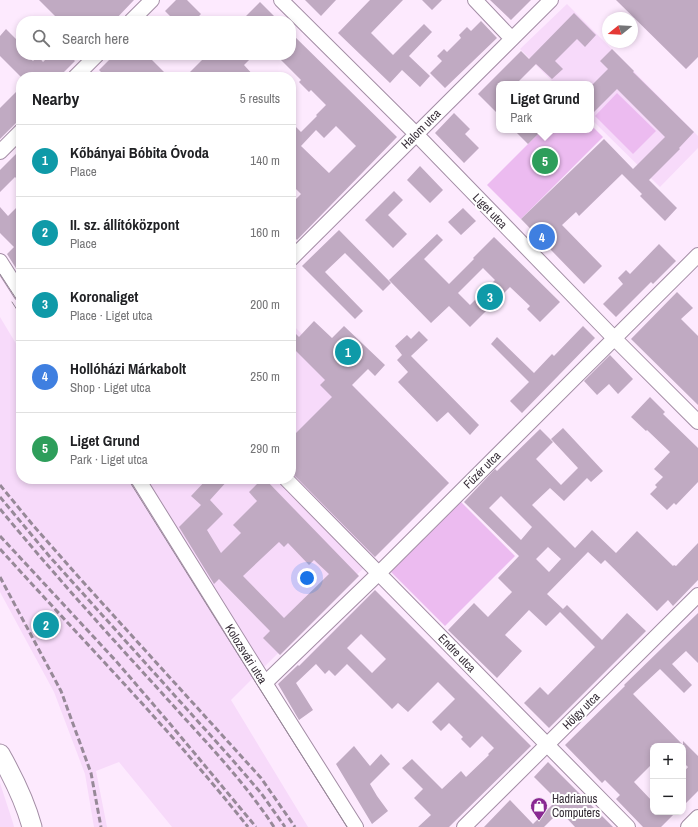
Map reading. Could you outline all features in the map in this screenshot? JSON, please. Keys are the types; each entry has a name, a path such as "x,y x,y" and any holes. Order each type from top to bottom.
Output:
{"street":[{"path":"136,16 152,0"},
{"name":"Liget utca","path":"281,0 416,134 614,338 698,422"},
{"path":"475,0 512,39"},
{"name":"Halom utca","path":"296,254 551,0"},
{"path":"80,72 92,60"},
{"path":"0,152 16,136"},
{"name":"Füzér utca","path":"265,683 379,573 698,255"},
{"path":"0,261 16,286"},
{"name":"Kolozsvári utca","path":"141,484 356,827"},
{"name":"Endre utca","path":"291,484 628,827"},
{"name":"Hölgy utca","path":"464,827 698,595"},
{"path":"0,754 12,775 32,827"},
{"path":"688,827 698,817"}],"shaded area":[{"path":"567,4 602,39 602,48 611,48 698,136 698,148 660,187 594,122 594,81 552,81 520,49"},
{"path":"617,93 656,131 633,154 595,116"},
{"path":"594,128 603,137 521,219 487,185 539,133 594,133"},
{"path":"0,317 16,344 16,484 296,484 296,328 449,483 231,700 308,827 172,827 119,762 96,771 107,827 94,827 85,774 54,692 0,592"},
{"path":"461,502 515,556 445,626 391,572"},
{"path":"0,783 13,823 14,827 0,827"}],"building":[{"path":"39,0 134,0 119,16 55,16"},
{"path":"176,0 187,0 201,14 199,16 170,16 165,11"},
{"path":"305,0 336,0 321,16"},
{"path":"370,0 403,0 371,33 393,55 424,24 432,32 409,56 430,76 420,87 402,70 390,83 338,33"},
{"path":"422,0 442,0 432,10"},
{"path":"490,0 531,0 511,20"},
{"path":"616,0 698,0 698,57 686,69 638,22 638,12 628,12"},
{"path":"260,2 274,16 246,16"},
{"path":"574,13 596,35 585,47 577,39 555,61 563,69 552,79 536,64 519,81 496,81 496,112 478,94 521,51 529,59"},
{"path":"481,21 497,38 445,88 430,73 442,61 437,56 444,49 447,52 461,38 459,35 467,27 471,31"},
{"path":"6,29 16,39 16,60 41,60 43,62 45,60 75,61 64,72 16,72 0,56 0,36"},
{"path":"296,38 397,137 297,240 296,199 301,194 296,189 296,127 301,132 326,105 311,90 309,92 299,82 301,80 296,75 296,72 293,72 281,60 296,60","holes":["336,126 356,146 329,173 301,146 316,130 324,138"]},
{"path":"612,49 634,71 633,72 694,132 679,148 680,149 649,180 677,208 665,221 640,196 642,194 622,174 579,216 576,212 562,225 602,266 584,284 521,219 604,139 633,169 665,137 617,89 594,112 594,83 608,69 600,61"},
{"path":"109,60 152,60 164,72 101,72 99,70"},
{"path":"202,60 249,60 244,65 250,72 190,72"},
{"path":"16,92 16,123 0,139 0,108"},
{"path":"454,113 470,129 465,134 479,148 464,163 435,133"},
{"path":"517,133 539,133 528,144"},
{"path":"16,154 16,178 15,177 0,192 0,170"},
{"path":"420,166 443,190 430,203 407,180"},
{"path":"394,191 403,200 388,215 407,234 393,248 365,220"},
{"path":"0,207 8,216 16,208 16,268 7,254 14,247 0,233"},
{"path":"463,208 476,221 461,235 448,222"},
{"path":"339,230 391,283 383,291 345,253 325,272 363,311 355,319 302,266"},
{"path":"437,234 443,240 424,259 449,284 494,237 560,302 540,322 527,309 530,306 510,287 470,327 449,306 431,323 389,280","holes":["483,268 495,280 470,305 458,293"]},
{"path":"659,244 676,261 653,284 651,282 616,317 603,304 623,284 618,278 626,270 630,274"},
{"path":"677,292 693,308 681,319 698,336 698,405 631,339"},
{"path":"314,321 332,338 344,326 385,365 375,376 368,369 352,385 449,483 375,557 296,477 296,433 332,397 320,385 325,380 296,351 296,334 299,337"},
{"path":"583,326 595,338 522,413 510,401 529,382 491,344 497,337 534,373 552,354 554,356"},
{"path":"419,331 428,340 411,356 479,425 470,435 448,412 437,422 398,382 408,372 397,360 402,355 395,346 407,335 411,339"},
{"path":"610,355 633,379 618,394 609,384 597,395 584,381"},
{"path":"650,397 665,412 663,414 698,448 698,482 676,505 674,503 667,510 650,494 657,487 655,485 663,477 654,469 670,452 631,417"},
{"path":"563,428 603,471 591,482 587,478 564,501 550,488 532,505 575,548 592,530 616,553 637,531 673,566 676,566 698,543 698,580 673,606 668,600 657,611 605,560 601,564 588,552 547,594 563,609 567,605 602,640 627,613 646,631 549,728 524,703 540,687 548,695 595,647 560,612 546,626 529,610 505,635 522,651 497,678 448,630 474,603 488,617 512,592 498,578 519,556 464,502 495,469 497,471 540,429 553,442 536,459 561,485 578,468 551,439","holes":["501,496 532,527 521,540 489,508","548,547 561,559 549,572 536,559"]},
{"path":"202,484 224,484 210,500 223,514 207,530 221,553 241,533 233,525 257,501 249,492 257,484 270,484 359,576 280,655 263,638 270,631 219,579 214,584 179,527 201,505 191,496","holes":["279,542 284,547 288,543 309,565 314,560 329,574 284,618 243,576"]},
{"path":"375,590 531,746 449,827 418,827 431,815 414,798 423,789 402,768 412,759 442,789 461,771 466,777 489,755 488,754 494,748 482,736 470,748 461,739 463,737 449,723 441,731 432,722 455,699 438,682 408,712 398,703 392,709 347,664 335,676 329,670 325,674 316,664 296,683 313,710 299,720 278,684 298,665 299,666","holes":["361,634 386,659 372,673 347,648"]},
{"path":"47,612 59,626 45,638 33,624"},
{"path":"698,613 698,663 686,651 672,664 692,685 684,693 660,669 633,694 681,743 650,743 650,766 634,782 650,799 650,815 673,815 661,827 643,827 616,799 620,795 605,780 602,783 565,745 625,686 624,685"},
{"path":"686,744 698,756 698,791 686,803 686,769 688,767 686,765"},
{"path":"354,746 370,766 381,754 390,764 370,784 388,811 372,824 336,764"},
{"path":"548,762 613,827 575,827 560,811 544,827 484,827 510,800 533,824 557,800 534,777"}],"tram line":[{"path":"0,274 16,298"},
{"path":"12,302 16,308"},
{"path":"131,484 347,827"}],"railway":[{"path":"0,485 84,583 261,778 295,827"},
{"path":"0,497 50,557 230,757 261,793 285,827"},
{"path":"0,509 79,602 220,758 248,791 274,827"},
{"path":"0,536 116,661 256,827"},
{"path":"0,549 158,721 248,827"},
{"path":"0,577 61,691 91,773 101,827"}],"place":[{"name":"Liget Grund","path":"545,161"},
{"name":"Hollóházi Márkabolt","path":"542,237"},
{"name":"Koronaliget","path":"490,297"},
{"name":"Kőbányai Bóbita Óvoda","path":"348,352"},
{"name":"II. sz. állítóközpont","path":"46,625"},
{"name":"Hadrianus Computers","path":"539,821"}]}
